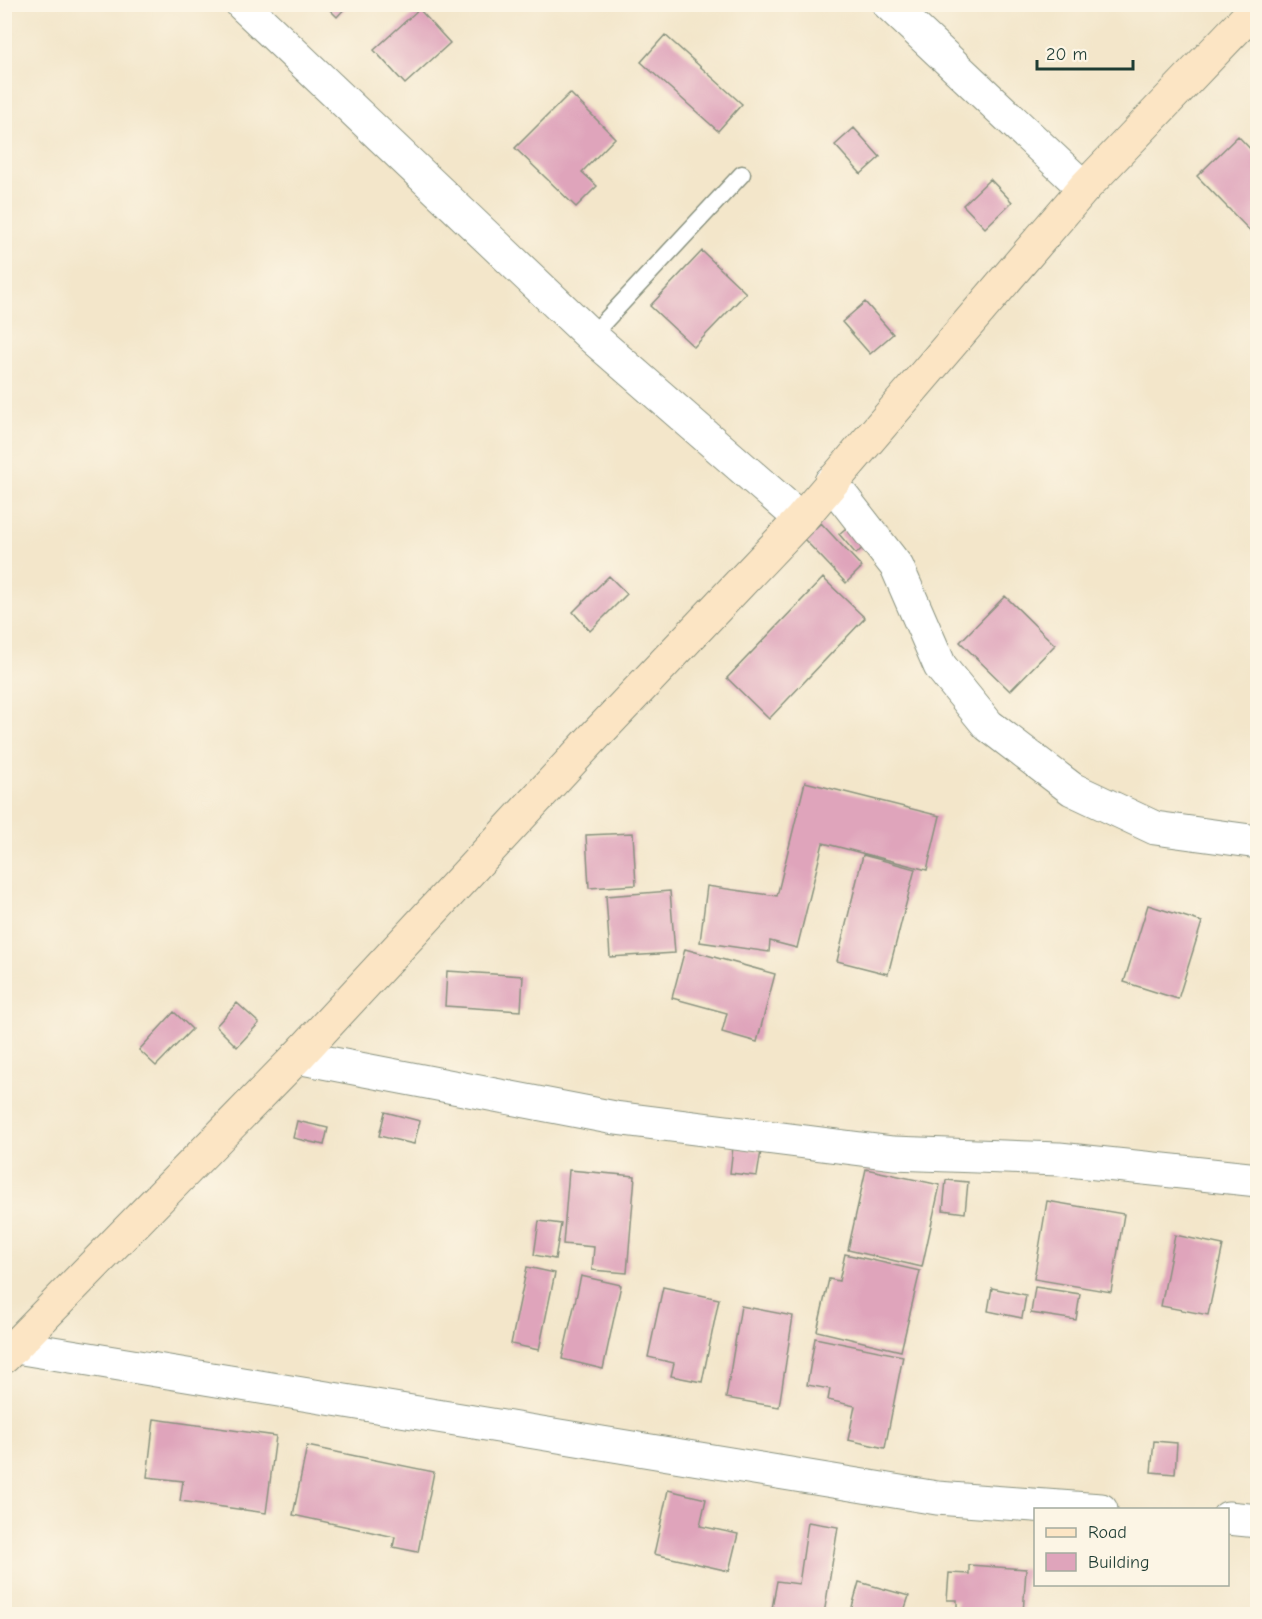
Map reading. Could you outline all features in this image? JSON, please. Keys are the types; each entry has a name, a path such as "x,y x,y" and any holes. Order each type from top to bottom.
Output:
{"street":[{"path":"242,4 591,336 801,519"},
{"path":"889,4 1084,188"},
{"path":"10,1352 297,1057 593,738 801,519 1084,188 1257,6"},
{"path":"831,482 897,567 940,666 988,725 1072,789 1155,828 1257,842"},
{"path":"297,1057 627,1120 893,1153 1059,1159 1257,1180"},
{"path":"10,1352 937,1498 1086,1508"},
{"path":"1229,1518 1257,1521"}],"lane":[{"path":"591,336 742,174"}],"building":[{"path":"324,4 349,4 337,17"},
{"path":"419,9 450,43 405,84 374,50"},
{"path":"665,35 742,104 718,131 641,62"},
{"path":"570,93 615,138 582,172 597,186 576,207 515,148"},
{"path":"854,128 880,157 861,174 835,145"},
{"path":"1238,136 1258,157 1258,239 1197,176"},
{"path":"990,179 1012,202 985,228 963,205"},
{"path":"702,251 746,293 694,347 650,306"},
{"path":"865,302 893,334 870,354 842,322"},
{"path":"821,523 862,567 846,583 804,539"},
{"path":"852,523 869,542 856,554 839,534"},
{"path":"609,576 627,594 590,631 573,612"},
{"path":"823,578 865,618 769,719 727,678"},
{"path":"1005,596 1055,645 1010,691 960,642"},
{"path":"805,782 940,816 927,870 823,843 797,948 770,941 769,952 700,942 707,886 777,896"},
{"path":"633,833 636,885 589,888 586,835"},
{"path":"863,855 915,869 888,974 837,961"},
{"path":"670,891 675,953 610,957 606,896"},
{"path":"1148,905 1202,922 1178,999 1124,982"},
{"path":"685,949 775,974 757,1042 722,1032 727,1013 672,998"},
{"path":"447,971 523,976 521,1011 445,1006"},
{"path":"237,1003 259,1023 237,1047 216,1026"},
{"path":"174,1012 192,1029 156,1066 139,1050"},
{"path":"385,1112 420,1121 414,1144 379,1136"},
{"path":"297,1121 328,1128 324,1145 293,1138"},
{"path":"733,1147 761,1151 757,1176 730,1173"},
{"path":"866,1169 940,1185 922,1267 848,1250"},
{"path":"569,1170 635,1176 627,1273 592,1270 594,1247 563,1244"},
{"path":"946,1180 968,1182 965,1213 943,1210"},
{"path":"1047,1201 1124,1214 1111,1292 1034,1279"},
{"path":"539,1221 561,1224 555,1259 534,1255"},
{"path":"1175,1235 1223,1245 1208,1315 1161,1306"},
{"path":"845,1254 920,1271 901,1351 817,1331 829,1279 839,1281"},
{"path":"527,1267 555,1273 539,1350 511,1344"},
{"path":"581,1276 621,1285 603,1369 562,1359"},
{"path":"663,1287 719,1299 702,1382 671,1376 674,1363 648,1357"},
{"path":"1035,1287 1080,1294 1076,1320 1031,1313"},
{"path":"992,1288 1026,1295 1022,1318 988,1311"},
{"path":"741,1306 793,1316 779,1407 726,1398"},
{"path":"815,1338 903,1356 885,1448 848,1440 855,1406 828,1400 830,1389 807,1385"},
{"path":"154,1419 276,1436 266,1513 180,1501 183,1481 147,1477"},
{"path":"1154,1441 1177,1443 1175,1474 1151,1472"},
{"path":"307,1446 434,1472 418,1552 393,1547 395,1537 293,1515"},
{"path":"668,1490 706,1499 700,1526 738,1534 729,1571 654,1554"},
{"path":"808,1522 838,1527 824,1614 771,1614 777,1581 799,1584"},
{"path":"969,1565 1026,1569 1023,1614 957,1614 957,1600 947,1600 949,1573 969,1574"},
{"path":"859,1582 909,1596 903,1614 850,1614"}]}
